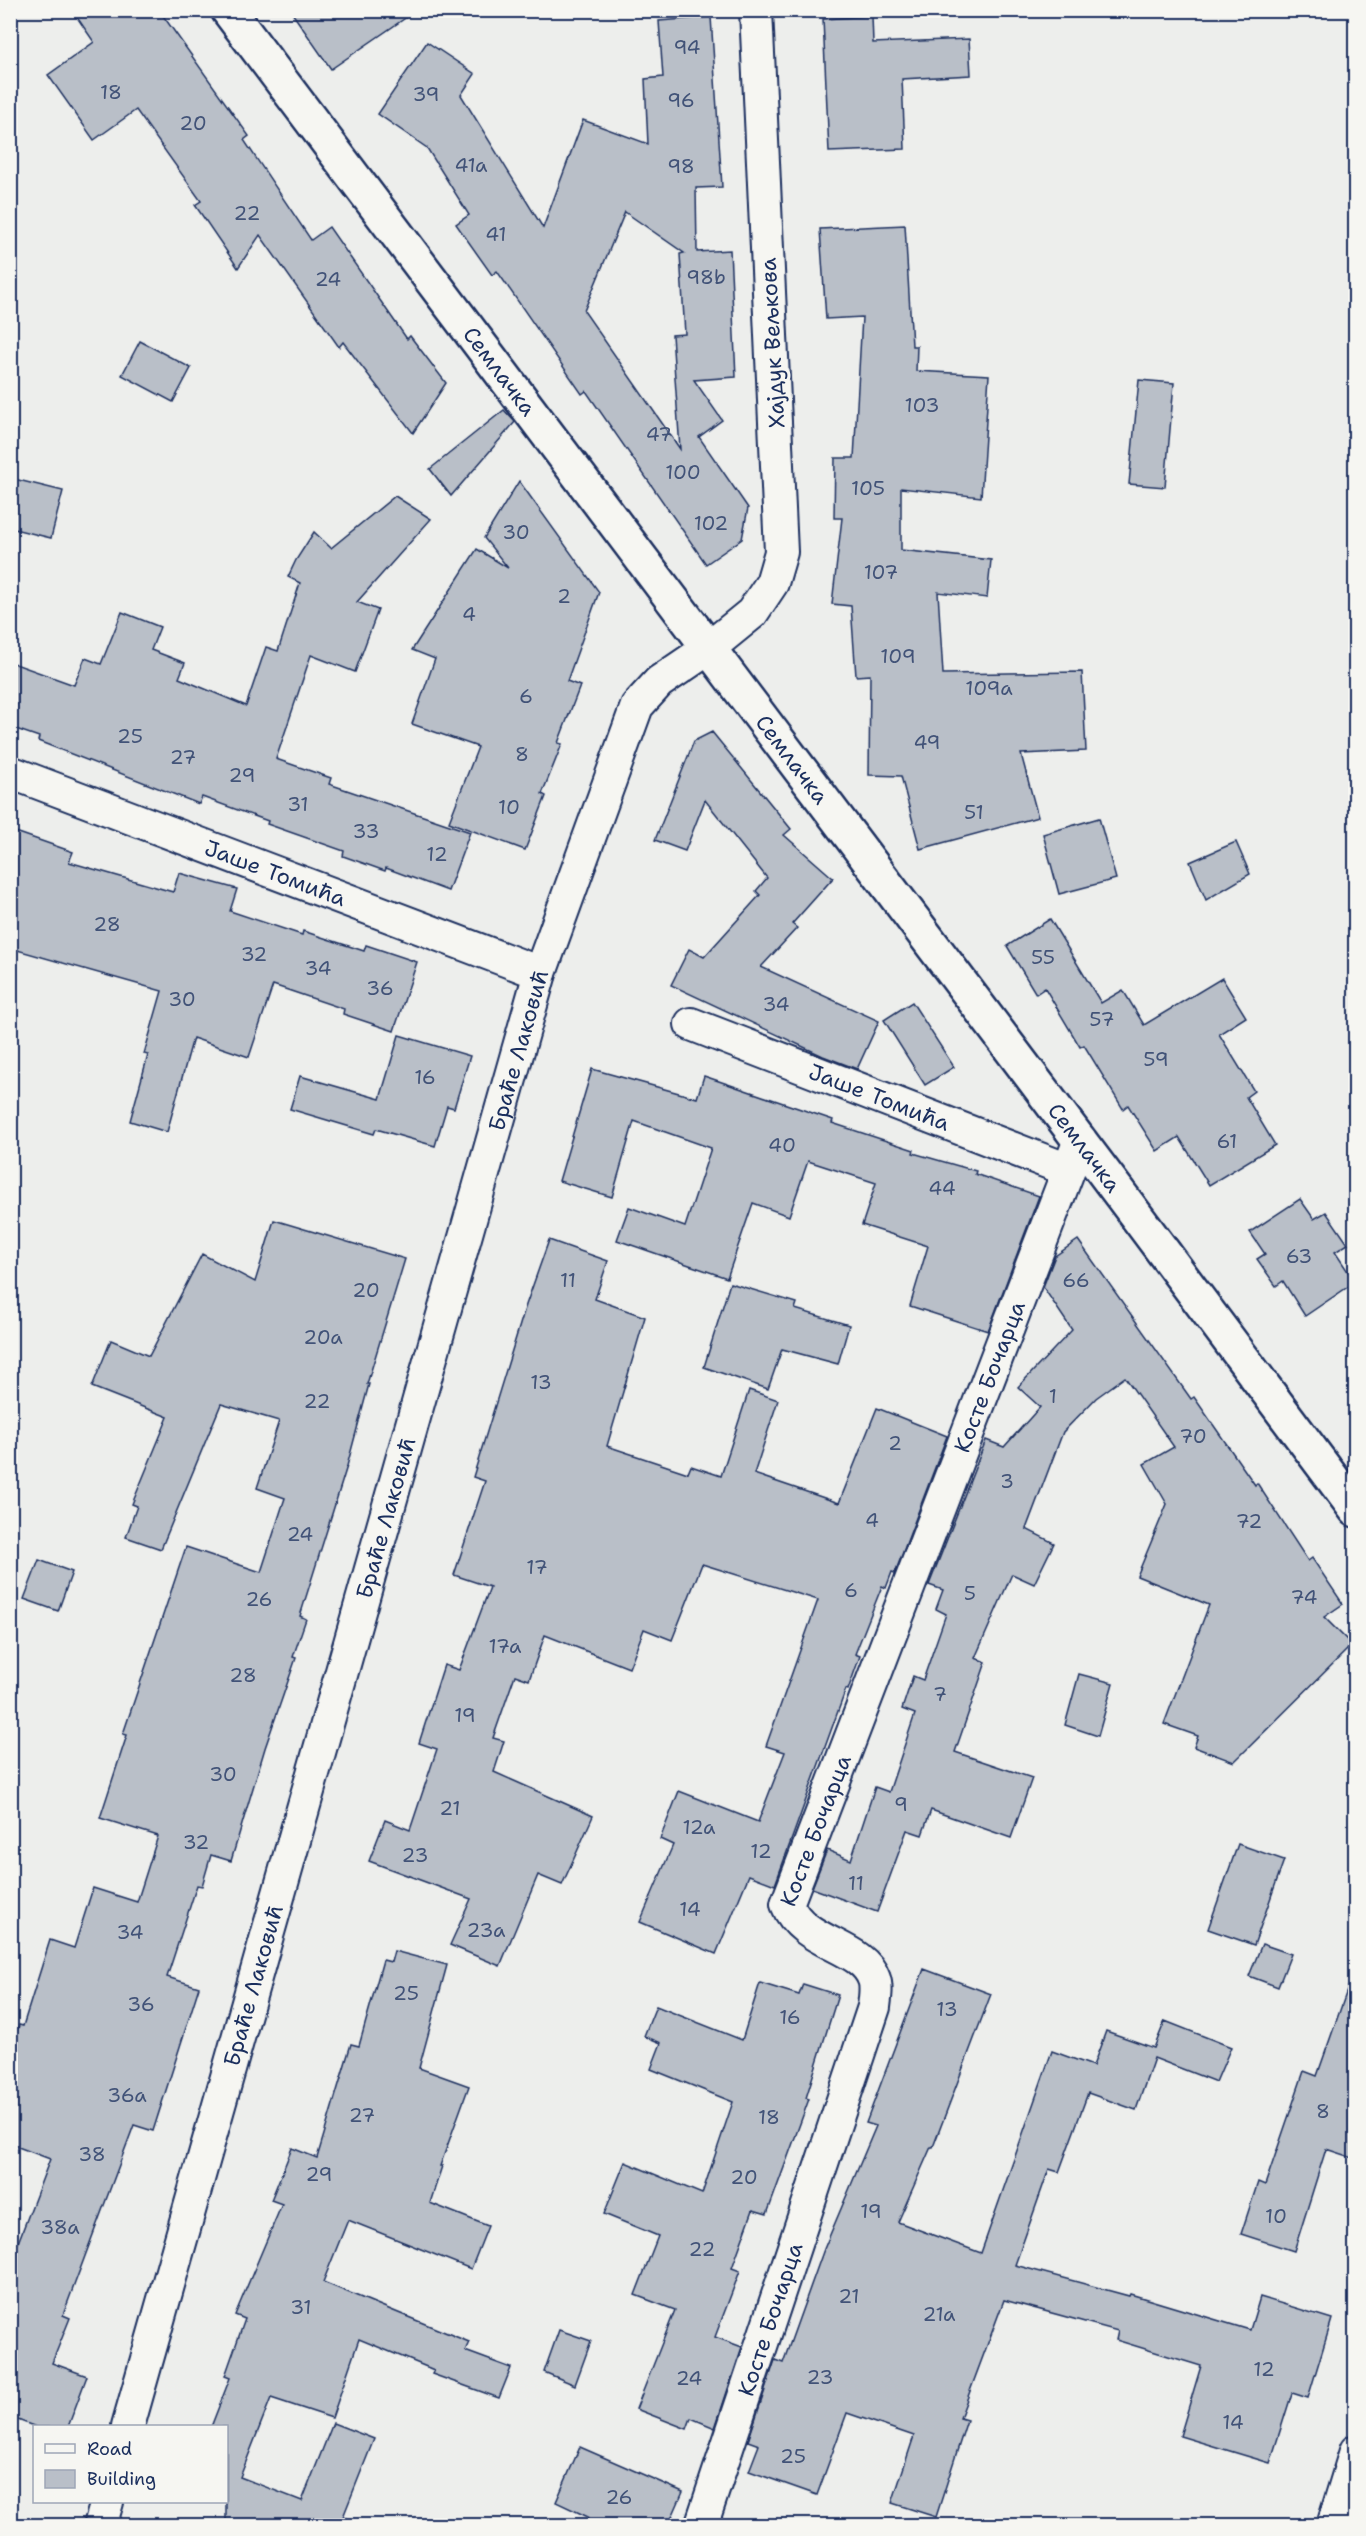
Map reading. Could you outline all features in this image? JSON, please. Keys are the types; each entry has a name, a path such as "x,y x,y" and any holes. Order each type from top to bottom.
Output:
{"main road":[{"name":"Семлачка","path":"228,10 1356,1510"}],"street":[{"name":"Хајдук Вељкова","path":"709,648 752,613 766,594 781,552 756,10"},
{"name":"Браће Лаковић","path":"129,2425 540,973 637,706 659,682 709,648"},
{"name":"Јаше Томића","path":"10,772 540,973"},
{"name":"Јаше Томића","path":"691,1024 1068,1170"},
{"name":"Косте Бочарца","path":"701,2526 874,2007 875,1981 867,1965 802,1927 792,1917 787,1904 1080,1140"},
{"path":"1333,2526 1356,2451"},
{"path":"100,2526 107,2503"}],"building":[{"path":"72,10 159,10 249,136 244,140 311,240 329,227 407,339 410,336 446,383 413,433 343,342 339,347 260,235 238,268 195,205 201,201 136,110 94,140 48,75 94,42"},
{"path":"290,10 417,10 331,69"},
{"path":"872,16 873,43 969,39 971,75 902,79 905,149 829,152 823,19"},
{"path":"711,17 722,187 696,188 697,252 730,250 736,377 694,380 722,420 699,437 748,508 742,539 706,564 586,391 582,394 497,271 492,275 456,224 469,215 427,148 378,114 427,42 475,74 461,95 543,228 583,120 648,144 645,79 663,77 659,21","holes":["625,212 684,253 680,254 685,334 672,335 680,449 584,311"]},
{"path":"905,225 912,346 917,346 916,371 989,375 981,497 901,488 901,550 991,560 987,598 938,592 943,674 1082,672 1086,751 1021,754 1038,817 920,849 901,776 869,775 870,675 856,676 851,606 832,604 842,518 834,518 835,458 854,458 862,317 826,319 820,229"},
{"path":"140,341 191,368 173,402 122,375"},
{"path":"1139,380 1174,383 1165,487 1129,484"},
{"path":"504,410 515,422 451,496 430,469"},
{"path":"10,478 63,491 51,538 10,528"},
{"path":"519,481 599,592 567,681 580,686 558,743 562,744 542,794 546,796 525,850 449,822 478,747 412,724 435,659 412,650 477,549 508,568 484,538"},
{"path":"395,496 431,519 357,602 378,610 355,672 311,655 276,759 331,778 329,784 470,832 448,891 386,868 385,871 343,856 344,851 267,824 268,821 202,797 199,804 38,741 39,737 10,727 10,662 74,685 85,658 101,664 122,612 160,627 151,650 185,663 179,678 246,706 266,647 278,651 300,583 288,577 314,532 331,548"},
{"path":"712,732 791,829 784,835 833,878 792,924 797,928 761,967 879,1021 857,1069 823,1056 671,985 689,949 704,957 760,895 756,891 767,878 705,800 685,851 655,840 694,741"},
{"path":"1099,818 1116,879 1059,894 1043,834"},
{"path":"10,830 73,852 69,862 173,892 179,873 237,889 230,911 302,935 303,931 364,951 366,945 417,962 394,1031 343,1014 344,1009 273,985 249,1057 193,1038 167,1132 130,1121 148,1055 144,1054 162,991 10,948"},
{"path":"1236,842 1250,874 1206,900 1190,862"},
{"path":"1050,919 1101,1003 1123,990 1144,1025 1222,978 1246,1017 1219,1034 1254,1091 1246,1097 1275,1145 1209,1185 1179,1137 1157,1151 1128,1105 1123,1109 1084,1045 1080,1047 1045,988 1036,994 1007,946"},
{"path":"912,1002 954,1067 925,1085 884,1020"},
{"path":"399,1035 470,1056 454,1108 447,1106 435,1146 376,1129 374,1134 290,1109 300,1076 380,1099"},
{"path":"592,1069 697,1098 704,1076 833,1120 832,1123 914,1150 913,1153 976,1171 975,1174 1039,1196 988,1331 910,1306 928,1246 862,1225 876,1183 808,1161 789,1216 753,1203 727,1278 617,1240 629,1207 685,1227 711,1148 634,1121 612,1197 559,1181"},
{"path":"1300,1199 1314,1219 1326,1212 1348,1244 1335,1252 1355,1282 1305,1316 1283,1281 1276,1286 1257,1259 1265,1254 1250,1232"},
{"path":"274,1220 405,1259 367,1384 369,1384 347,1466 300,1616 306,1619 293,1657 296,1658 265,1748 231,1861 211,1855 202,1886 197,1885 167,1977 199,1987 153,2131 134,2125 63,2315 70,2318 52,2363 87,2376 69,2425 33,2426 10,2417 11,2261 50,2159 10,2144 10,2049 19,2025 23,2026 50,1940 74,1948 93,1888 137,1902 158,1836 100,1818 127,1735 123,1734 186,1547 261,1572 285,1498 257,1488 279,1421 221,1404 161,1549 126,1537 137,1506 132,1504 168,1417 92,1387 111,1340 149,1356 202,1254 255,1282"},
{"path":"549,1240 608,1261 595,1299 645,1317 607,1446 688,1473 691,1466 721,1476 749,1390 778,1400 754,1474 839,1503 877,1408 947,1436 895,1573 892,1572 886,1588 882,1586 855,1654 860,1656 775,1885 749,1875 716,1954 640,1922 673,1845 660,1839 679,1791 758,1822 785,1752 766,1746 818,1600 702,1564 672,1640 644,1629 629,1668 545,1635 529,1680 515,1675 493,1738 504,1741 494,1772 593,1816 562,1885 538,1875 500,1966 450,1945 471,1899 369,1861 385,1820 410,1830 437,1749 419,1743 444,1665 459,1670 490,1587 454,1575 485,1481 473,1477 526,1305"},
{"path":"1078,1240 1191,1399 1194,1397 1255,1485 1257,1483 1308,1561 1312,1558 1343,1604 1324,1617 1352,1645 1234,1762 1194,1747 1198,1736 1164,1724 1209,1605 1137,1576 1167,1504 1144,1464 1174,1447 1125,1377 1096,1398 1063,1432 1026,1529 1054,1543 1034,1584 1012,1574 975,1658 986,1662 955,1752 1032,1778 1011,1838 931,1810 922,1835 907,1830 877,1912 812,1888 827,1850 851,1860 875,1787 889,1792 915,1714 902,1709 913,1676 923,1680 946,1614 936,1609 943,1590 929,1585 986,1440 1004,1447 1040,1407 1018,1387 1072,1330 1043,1287 1055,1256"},
{"path":"730,1283 797,1303 795,1309 849,1325 838,1364 782,1349 768,1389 704,1367"},
{"path":"39,1560 72,1572 58,1611 24,1599"},
{"path":"1079,1674 1113,1683 1098,1736 1065,1725"},
{"path":"1238,1844 1284,1860 1254,1945 1208,1929"},
{"path":"1262,1944 1291,1954 1278,1987 1249,1976"},
{"path":"394,1951 447,1965 419,2068 469,2086 440,2166 442,2166 430,2203 488,2226 471,2269 348,2220 323,2282 469,2342 465,2351 511,2368 499,2398 432,2374 434,2370 359,2339 332,2418 271,2398 240,2477 302,2501 333,2423 374,2439 343,2517 358,2523 358,2526 226,2526 228,2425 212,2425 230,2378 225,2376 245,2319 235,2315 282,2204 271,2200 292,2148 317,2158 351,2044 359,2046 383,1960 391,1962"},
{"path":"924,1969 991,1994 933,2147 931,2147 898,2222 981,2253 1052,2051 1093,2066 1106,2031 1154,2048 1165,2021 1231,2047 1216,2082 1154,2058 1136,2110 1088,2093 1059,2172 1049,2169 1015,2265 1129,2296 1130,2294 1250,2330 1260,2297 1332,2319 1308,2398 1292,2393 1270,2463 1180,2436 1201,2366 1116,2340 1118,2331 1004,2300 960,2418 967,2420 936,2517 892,2503 914,2436 847,2413 817,2495 749,2471 759,2445 748,2441 775,2360 783,2363 824,2249 876,2126 866,2123"},
{"path":"1351,1979 1356,1979 1356,2159 1326,2149 1294,2251 1241,2234 1258,2182 1265,2185 1304,2071 1317,2076"},
{"path":"760,1983 799,1995 803,1984 838,1995 806,2098 809,2099 767,2214 753,2210 732,2268 740,2271 715,2337 742,2347 715,2428 691,2418 687,2429 636,2409 675,2310 635,2295 658,2236 604,2214 625,2162 702,2194 733,2102 651,2069 661,2043 644,2036 656,2006 742,2040"},
{"path":"559,2330 591,2341 575,2385 544,2372"},
{"path":"580,2447 683,2492 668,2526 585,2526 588,2517 556,2502"}]}
